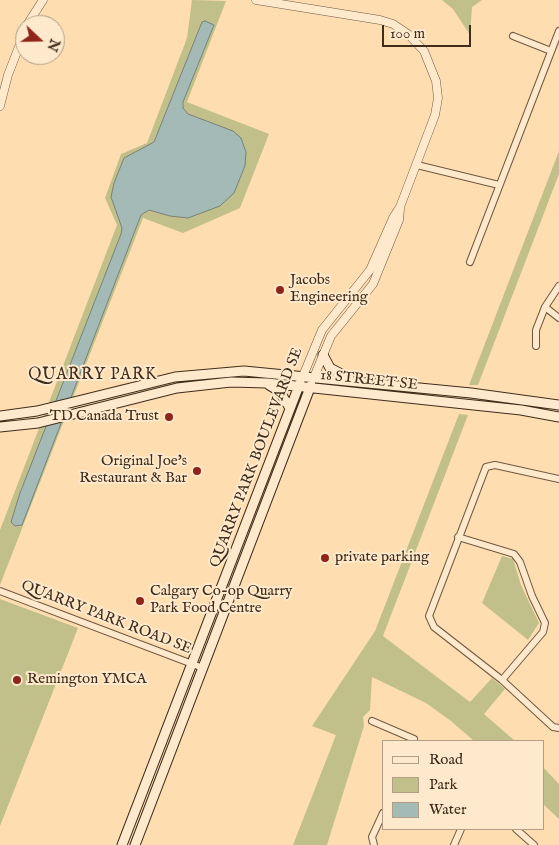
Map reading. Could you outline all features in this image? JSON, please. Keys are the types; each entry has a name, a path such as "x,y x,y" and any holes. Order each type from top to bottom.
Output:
{"main road":[{"path":"323,355 330,368 358,382"},
{"name":"18 STREET SE","path":"0,416 37,411 140,385 197,374 244,371 471,393 559,405"},
{"name":"QUARRY PARK BOULEVARD SE","path":"122,845 303,376"},
{"name":"QUARRY PARK BOULEVARD SE","path":"136,845 314,378"},
{"name":"18 STREET SE","path":"0,427 53,420 177,388 231,382 310,388 512,409 559,416"},
{"path":"266,384 279,392 290,408"}],"street":[{"path":"33,15 43,0"},
{"name":"QUARRY PARK BOULEVARD SE","path":"256,0 380,20 393,24 416,42 430,62 438,98 435,115 417,165 400,207 393,218 370,270 322,330 303,376"},
{"path":"470,262 559,31"},
{"path":"513,36 551,51"},
{"path":"0,106 15,57"},
{"path":"0,90 8,75"},
{"path":"417,165 499,185"},
{"name":"QUARRY PARK BOULEVARD SE","path":"314,378 331,336 373,284 399,220 400,207"},
{"path":"536,346 536,330 545,307 559,286"},
{"path":"545,307 559,318"},
{"path":"559,479 489,465 485,469 458,537 429,619 434,627 502,680 553,727 559,728"},
{"path":"458,537 514,554 520,562 532,596 545,623 543,632 502,680"},
{"name":"QUARRY PARK ROAD SE","path":"0,591 203,668"},
{"path":"372,721 415,740"},
{"path":"374,845 372,837 382,815"},
{"path":"454,845 461,830"},
{"path":"517,830 534,845"}],"green space":[{"path":"192,0 226,1 187,102 269,134 240,208 183,233 143,218 0,585 0,530 117,225 105,198 121,154 147,143 187,38"},
{"path":"442,0 482,0 472,7 470,35 453,9"},
{"path":"559,151 559,174 478,385 469,385"},
{"path":"459,414 468,415 383,636 470,702 492,678 505,689 484,714 514,740 473,740 426,703 372,677 370,710 363,717 364,726 327,845 293,845 336,735 312,726 375,631"},
{"path":"502,556 513,559 521,585 539,623 528,640 482,603"},
{"path":"0,599 78,628 0,826"},
{"path":"544,768 559,784 559,819 544,805"}],"water":[{"path":"205,21 214,25 183,102 183,108 188,114 233,131 241,138 246,152 245,166 234,193 220,206 188,218 170,216 149,210 141,215 22,525 15,526 11,522 20,493 121,234 122,228 111,197 114,183 124,158 154,142 202,22"}],"place":[{"name":"Jacobs Engineering","path":"280,290"},
{"name":"TD Canada Trust","path":"169,417"},
{"name":"Original Joe's Restaurant & Bar","path":"197,471"},
{"name":"private parking","path":"325,558"},
{"name":"Calgary Co-op Quarry Park Food Centre","path":"140,601"},
{"name":"Remington YMCA","path":"17,680"}],"district":[{"name":"QUARRY PARK","path":"93,376"}]}
